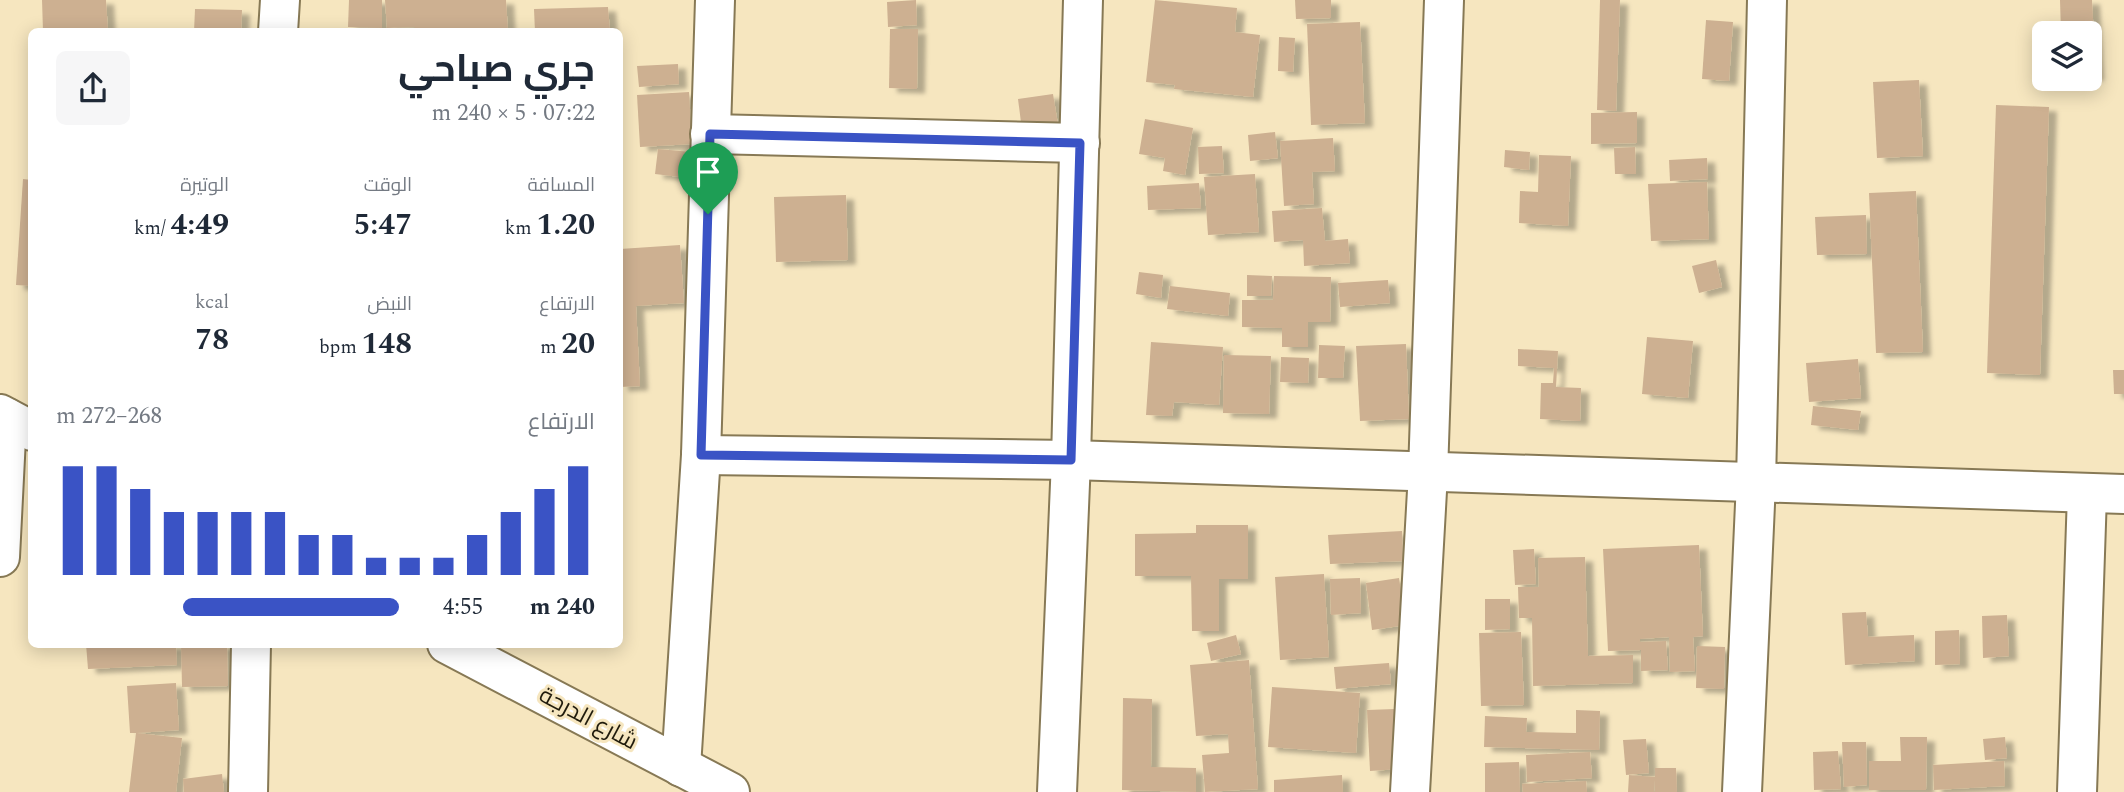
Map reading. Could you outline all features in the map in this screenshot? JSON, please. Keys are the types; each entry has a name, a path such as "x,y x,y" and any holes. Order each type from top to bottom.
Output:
{"street":[{"path":"278,28 280,0"},
{"path":"681,767 701,455 715,0"},
{"path":"1057,792 1071,460 1083,0"},
{"path":"1410,792 1428,473 1444,0"},
{"path":"1742,792 1756,482 1767,0"},
{"path":"710,134 1080,143"},
{"path":"0,557 13,421"},
{"path":"701,455 1071,460 2106,494 2077,792"},
{"path":"248,792 251,648"},
{"name":"شارع الدرجة","path":"455,648 730,792"}],"building":[{"path":"42,0 106,0 108,28 43,28"},
{"path":"349,0 382,0 382,28 348,27"},
{"path":"385,0 506,0 508,28 387,28"},
{"path":"916,0 917,25 888,27 887,2"},
{"path":"1155,0 1237,8 1235,32 1260,35 1253,97 1174,89 1175,85 1146,82"},
{"path":"1295,0 1331,0 1331,18 1296,19"},
{"path":"1600,0 1620,0 1616,111 1597,110"},
{"path":"2060,0 2092,0 2093,21 2061,21"},
{"path":"608,7 610,28 535,28 534,9"},
{"path":"195,9 242,10 241,28 194,28"},
{"path":"1706,20 1733,22 1729,81 1702,79"},
{"path":"1360,22 1365,123 1311,125 1307,24"},
{"path":"890,29 918,29 917,89 889,88"},
{"path":"1279,37 1295,38 1293,72 1278,71"},
{"path":"678,64 679,84 639,87 637,66"},
{"path":"1919,80 1923,156 1877,158 1873,82"},
{"path":"689,92 692,144 640,147 637,95"},
{"path":"1053,94 1058,125 1022,130 1018,99"},
{"path":"1996,105 2049,107 2040,375 1987,373"},
{"path":"1637,112 1637,143 1591,144 1591,113"},
{"path":"1145,119 1193,128 1185,175 1163,171 1165,158 1139,154"},
{"path":"1275,132 1278,158 1250,161 1248,135"},
{"path":"1333,138 1335,171 1312,172 1314,204 1284,206 1280,141"},
{"path":"1222,146 1224,173 1199,174 1198,147"},
{"path":"1635,147 1636,174 1615,174 1614,148"},
{"path":"658,149 692,152 689,178 655,174"},
{"path":"1505,150 1530,152 1529,170 1504,167"},
{"path":"1539,155 1571,156 1568,226 1519,223 1520,191 1538,192"},
{"path":"1707,158 1708,179 1670,181 1669,160"},
{"path":"1255,174 1259,232 1208,235 1204,177"},
{"path":"23,179 28,180 28,286 16,285"},
{"path":"1707,182 1709,239 1651,241 1648,184"},
{"path":"1199,183 1201,208 1148,210 1147,186"},
{"path":"1916,191 1923,352 1876,353 1869,193"},
{"path":"846,195 848,260 776,262 774,197"},
{"path":"1322,208 1325,241 1348,239 1350,263 1304,266 1303,240 1274,242 1272,211"},
{"path":"1866,215 1867,254 1817,255 1815,217"},
{"path":"680,245 684,303 636,306 640,386 623,387 623,249"},
{"path":"1716,260 1722,287 1699,293 1692,266"},
{"path":"1139,272 1163,275 1161,298 1136,294"},
{"path":"1247,275 1272,276 1271,296 1247,296"},
{"path":"1274,276 1331,277 1330,322 1308,322 1308,347 1282,347 1282,328 1242,327 1242,300 1273,300"},
{"path":"1388,280 1390,303 1340,307 1338,283"},
{"path":"1170,286 1230,293 1228,316 1167,309"},
{"path":"1647,337 1693,341 1688,398 1642,394"},
{"path":"1151,342 1223,347 1219,405 1174,402 1172,416 1146,415"},
{"path":"1406,344 1409,419 1360,421 1356,346"},
{"path":"1319,345 1345,346 1343,378 1318,378"},
{"path":"1518,349 1558,351 1556,387 1581,388 1580,421 1540,419 1541,383 1553,383 1554,368 1518,366"},
{"path":"1224,355 1271,356 1269,414 1223,413"},
{"path":"1281,357 1309,358 1308,383 1280,382"},
{"path":"1858,359 1861,398 1809,402 1806,363"},
{"path":"2113,370 2124,370 2124,394 2114,394"},
{"path":"1813,406 1861,411 1858,430 1811,425"},
{"path":"1196,525 1248,525 1248,579 1219,579 1219,631 1192,631 1191,576 1135,576 1135,534 1196,533"},
{"path":"1402,531 1403,561 1330,564 1328,535"},
{"path":"1699,545 1703,636 1693,637 1695,671 1670,672 1669,637 1640,639 1640,642 1666,641 1668,670 1641,671 1641,650 1608,651 1603,549"},
{"path":"1534,549 1536,584 1515,585 1513,550"},
{"path":"1585,557 1588,656 1633,655 1633,683 1533,686 1532,618 1519,618 1518,587 1539,587 1538,558"},
{"path":"1324,574 1329,657 1280,660 1275,577"},
{"path":"1360,578 1361,613 1331,615 1330,579"},
{"path":"1399,578 1406,625 1372,630 1366,583"},
{"path":"1485,599 1510,599 1510,629 1485,630"},
{"path":"1866,612 1868,637 1914,635 1915,661 1845,665 1842,613"},
{"path":"2007,615 2009,656 1983,658 1982,616"},
{"path":"1959,630 1960,664 1935,665 1935,631"},
{"path":"1521,632 1524,705 1481,706 1479,633"},
{"path":"1236,635 1241,654 1211,661 1207,643"},
{"path":"1697,646 1725,647 1724,689 1696,688"},
{"path":"86,648 176,648 177,665 88,669"},
{"path":"181,648 227,648 228,686 182,687"},
{"path":"1249,660 1258,789 1205,792 1202,755 1229,753 1228,734 1196,736 1190,665"},
{"path":"1389,663 1391,684 1336,689 1334,667"},
{"path":"176,683 179,730 137,733 182,738 176,792 129,792 136,733 130,733 127,686"},
{"path":"1272,687 1360,693 1356,753 1268,747"},
{"path":"1123,698 1152,699 1151,767 1196,768 1196,792 1122,790"},
{"path":"1395,709 1399,769 1370,771 1367,710"},
{"path":"1576,710 1600,711 1599,750 1484,747 1485,716 1527,718 1526,732 1576,733"},
{"path":"1900,737 1927,737 1926,790 1869,790 1869,761 1901,761"},
{"path":"2005,737 2007,758 1985,760 1983,739"},
{"path":"1646,739 1649,773 1626,775 1623,740"},
{"path":"1842,742 1866,742 1867,785 1844,787"},
{"path":"1838,751 1841,789 1814,790 1813,752"},
{"path":"1590,752 1592,778 1527,782 1526,755"},
{"path":"2004,761 2005,786 1934,790 1933,765"},
{"path":"1519,762 1520,792 1485,792 1485,763"},
{"path":"1655,768 1676,768 1677,792 1655,792 1655,780 1654,792 1628,792 1629,775 1655,777"},
{"path":"222,774 224,792 184,792 183,779"},
{"path":"1342,775 1343,792 1274,792 1274,780"},
{"path":"1586,781 1587,792 1523,792 1522,784"}],"route":[{"path":"710,134 1080,143 1071,460 701,455 708,214 710,134"}]}
